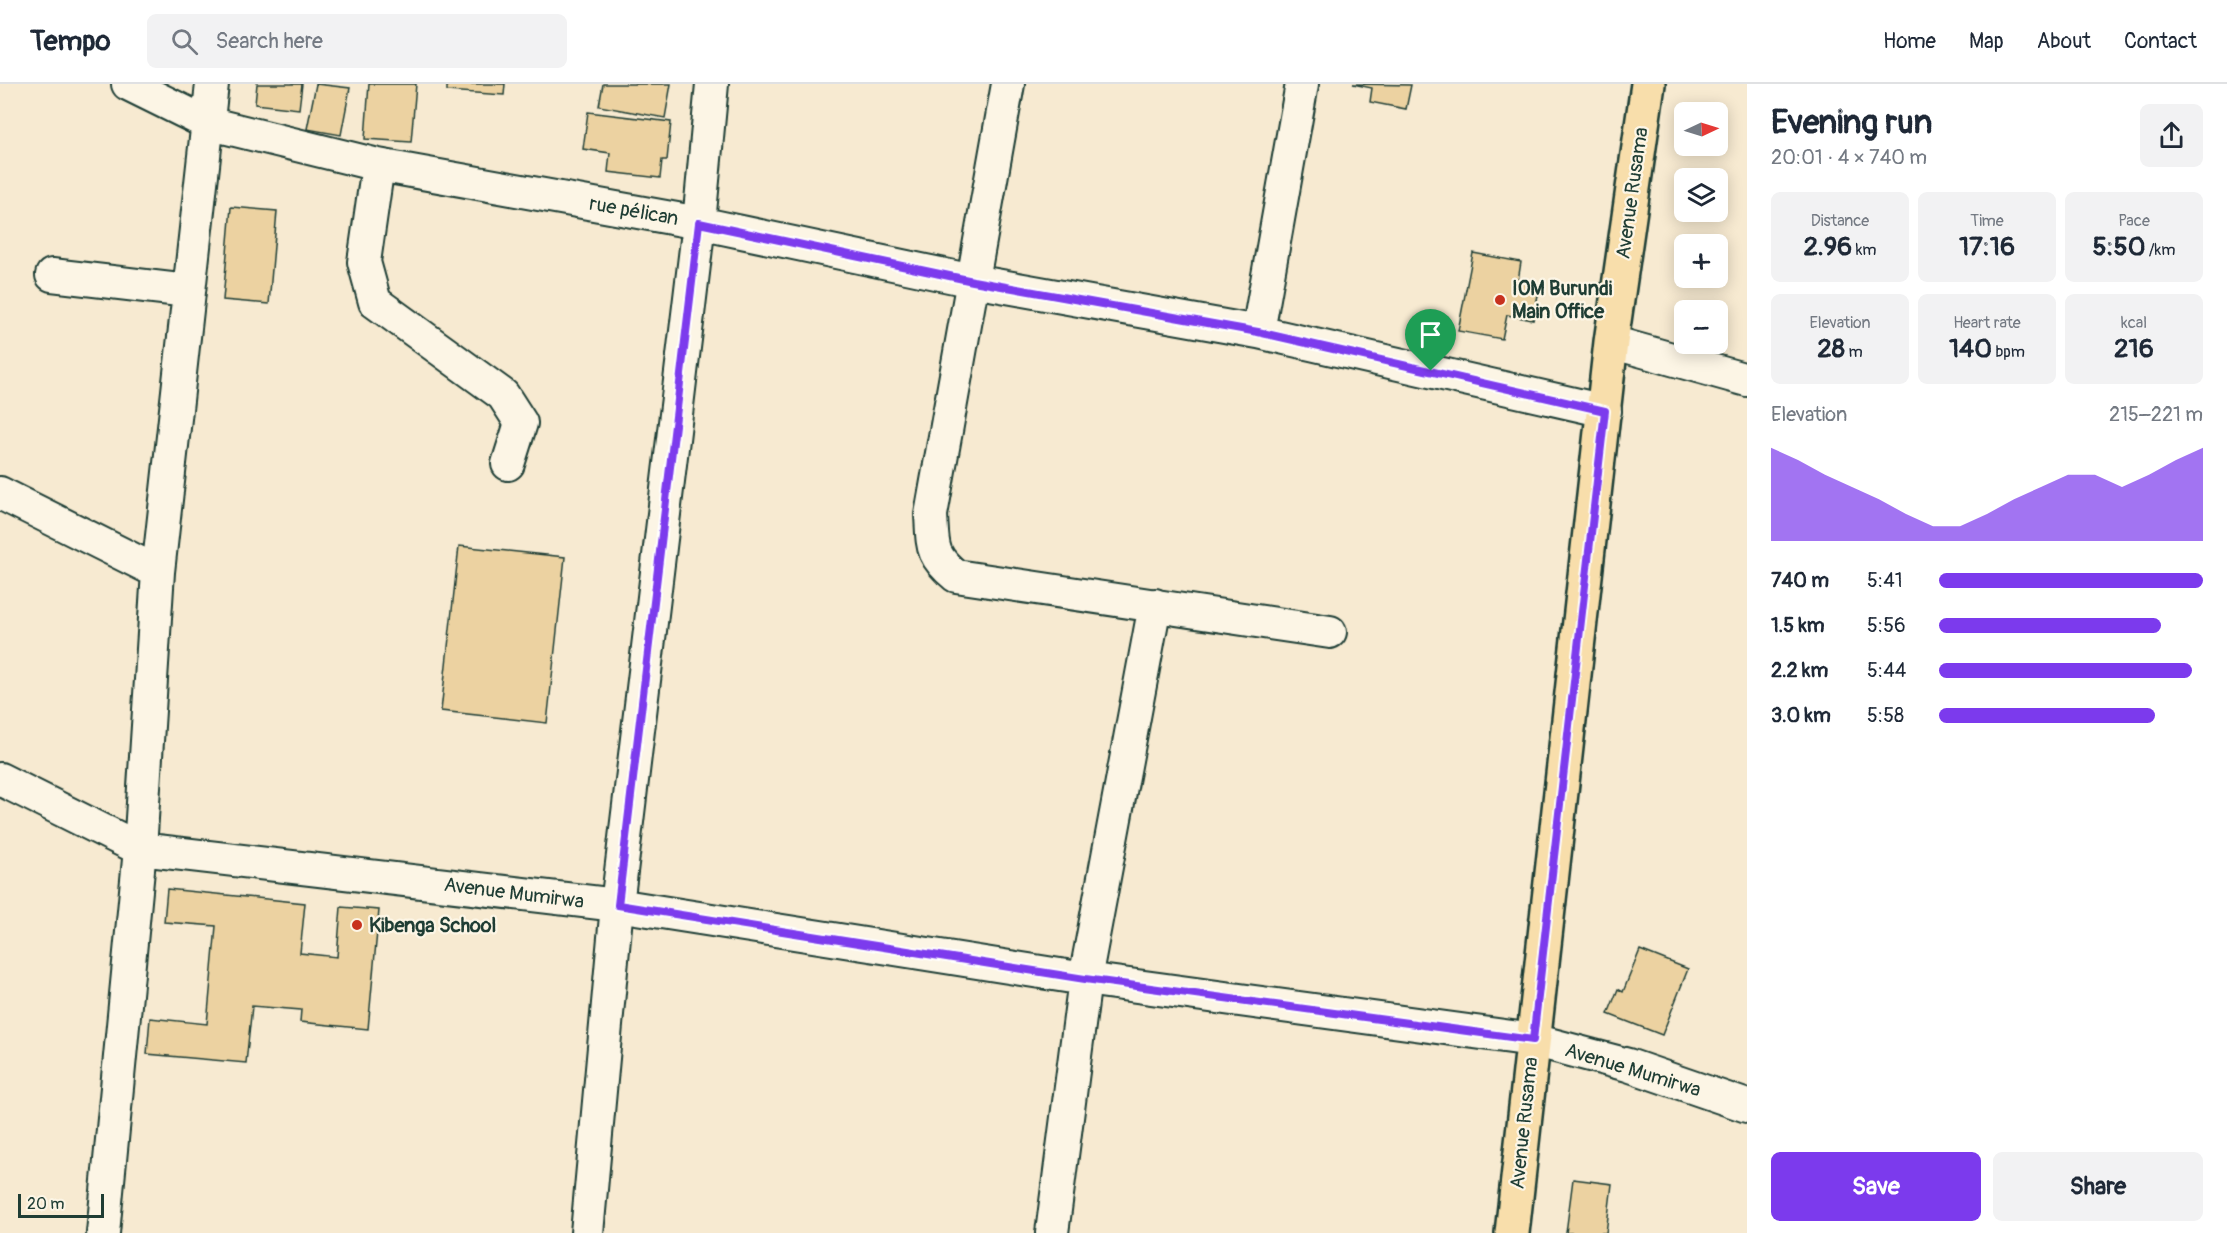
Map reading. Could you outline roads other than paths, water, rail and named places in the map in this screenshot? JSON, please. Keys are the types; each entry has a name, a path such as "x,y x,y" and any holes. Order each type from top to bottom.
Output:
{"main road":[{"name":"Avenue Rusama","path":"1512,1233 1611,342 1648,84"}],"street":[{"name":"rue pélican","path":"128,84 207,123 378,165 699,223 973,281 1258,332 1605,411"},
{"path":"103,1233 140,849 158,572 212,84"},
{"path":"587,1233 618,905 699,223 712,84"},
{"path":"1008,84 931,515 934,549 940,562 956,576 1330,632"},
{"path":"1258,332 1302,84"},
{"path":"378,165 364,262 375,302 503,395 521,423 508,464"},
{"path":"52,275 188,291"},
{"path":"1611,342 1747,380"},
{"path":"0,493 158,572"},
{"path":"1052,1233 1085,979 1155,605"},
{"name":"Avenue Mumirwa","path":"0,779 140,849 618,905 1085,979 1533,1040 1628,1065 1747,1106"}],"place":[{"name":"IOM Burundi Main Office","path":"1500,300"},
{"name":"Kibenga School","path":"357,925"}]}
